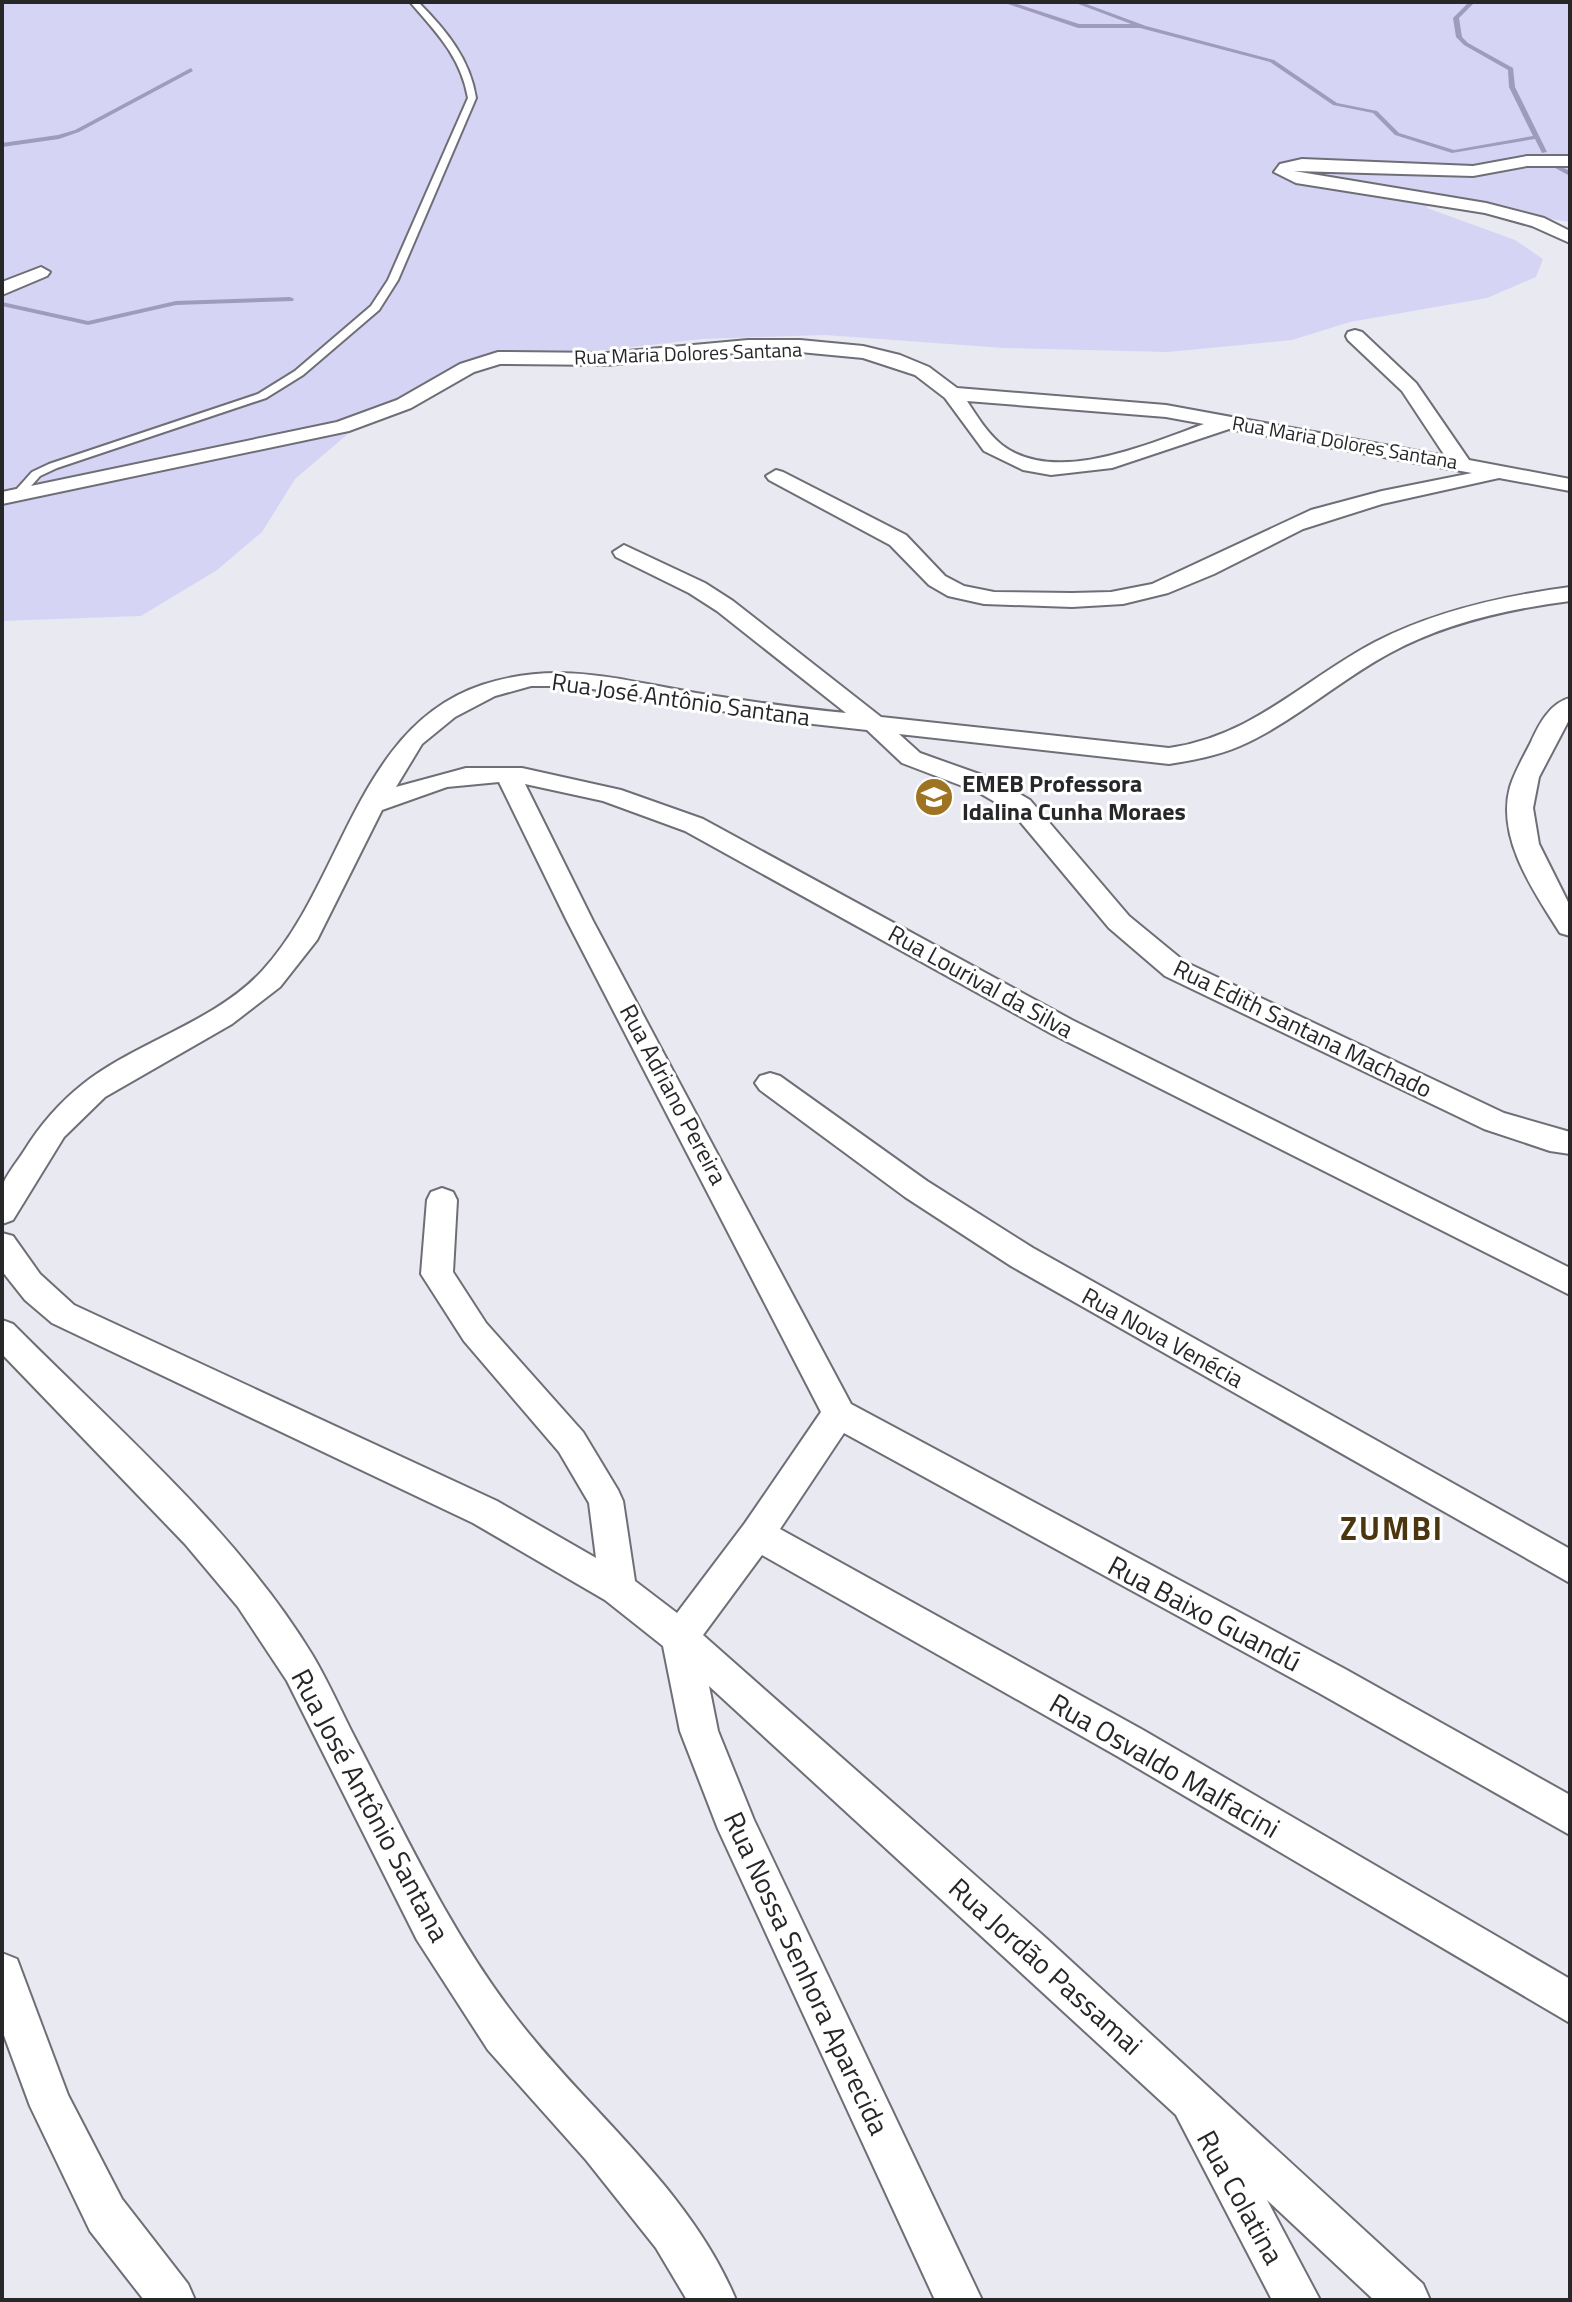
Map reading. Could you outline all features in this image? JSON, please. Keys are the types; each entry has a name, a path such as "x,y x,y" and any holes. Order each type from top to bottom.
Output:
{"street":[{"path":"1570,161 1527,161 1473,171 1302,164 1282,172 1296,178 1500,211 1538,222 1570,238"},
{"path":"2,289 41,272"},
{"path":"1355,336 1409,387 1461,464"},
{"name":"Rua Maria Dolores Santana","path":"11,495 101,479 342,427 404,404 467,368 498,358 606,359 748,346 800,346 863,352 893,359 922,371 952,394 1166,411 1570,485"},
{"path":"952,394 996,451 1028,465 1050,468 1103,463 1231,421"},
{"path":"776,476 898,540 910,550 929,576 956,592 974,597 1080,600 1136,595 1184,580 1316,516 1353,504 1512,472"},
{"name":"Rua Edith Santana Machado","path":"624,552 697,588 725,606 877,726 911,758 987,786 1021,806 1119,922 1175,969 1494,1121 1550,1140 1570,1143"},
{"name":"Rua José Antônio Santana","path":"2,1212 53,1129 95,1090 222,1017 270,980 303,940 372,805 413,739 446,712 487,691 530,679 575,679 768,712 1155,755 1206,750 1248,732 1384,647 1455,618 1506,603 1570,594"},
{"path":"1570,705 1561,711 1547,732 1521,791 1523,835 1544,887 1570,927"},
{"name":"Rua Lourival da Silva","path":"372,805 467,775 507,775 576,786 633,800 694,825 1062,1027 1570,1282"},
{"name":"Rua Adriano Pereira","path":"507,775 529,810 579,918 839,1414"},
{"name":"Rua Nova Venécia","path":"770,1083 916,1189 1010,1250 1570,1567"},
{"path":"442,1200 437,1274 475,1332 571,1442 606,1501 618,1589"},
{"name":"Rua Jordão Passamai","path":"2,1245 24,1281 42,1300 63,1314 485,1512 618,1589 680,1637 1185,2093 1407,2300"},
{"name":"Rua José Antônio Santana","path":"2,1333 197,1533 251,1596 300,1669 431,1926 455,1963 503,2035 601,2145 672,2232 713,2300"},
{"path":"680,1637 757,1534 839,1414"},
{"name":"Rua Baixo Guandú","path":"839,1414 1332,1681 1570,1816"},
{"name":"Rua Osvaldo Malfacini","path":"757,1534 1130,1743 1570,2002"},
{"name":"Rua Nossa Senhora Aparecida","path":"680,1637 699,1731 738,1829 959,2300"},
{"path":"2,1974 51,2106 106,2215 172,2300"},
{"name":"Rua Colatina","path":"1185,2093 1297,2300"}],"lane":[{"path":"11,495 36,474 53,466 262,396 299,373 375,308 393,280 472,98 470,79 446,38 414,2"}],"shaded area":[{"path":"2,2 1570,2 1570,222 1429,201 1427,208 1515,240 1543,259 1536,277 1487,298 1350,322 1292,340 1168,352 1004,348 824,335 702,339 607,350 491,353 407,406 349,433 295,479 262,532 217,570 141,616 2,621"}],"waterway":[{"path":"1005,2 1078,26 1139,26"},
{"path":"1076,2 1144,27 1272,61 1335,104 1375,112 1397,134 1454,152 1537,137"},
{"path":"1472,2 1456,18 1459,37 1511,69 1512,87 1537,137"},
{"path":"2,145 59,137 77,131 191,70"},
{"path":"1537,137 1544,152"},
{"path":"1548,162 1570,174"},
{"path":"2,304 88,323 176,303 290,299"}],"place":[{"name":"EMEB Professora Idalina Cunha Moraes","path":"934,797"}],"district":[{"name":"ZUMBI","path":"1392,1528"}]}
